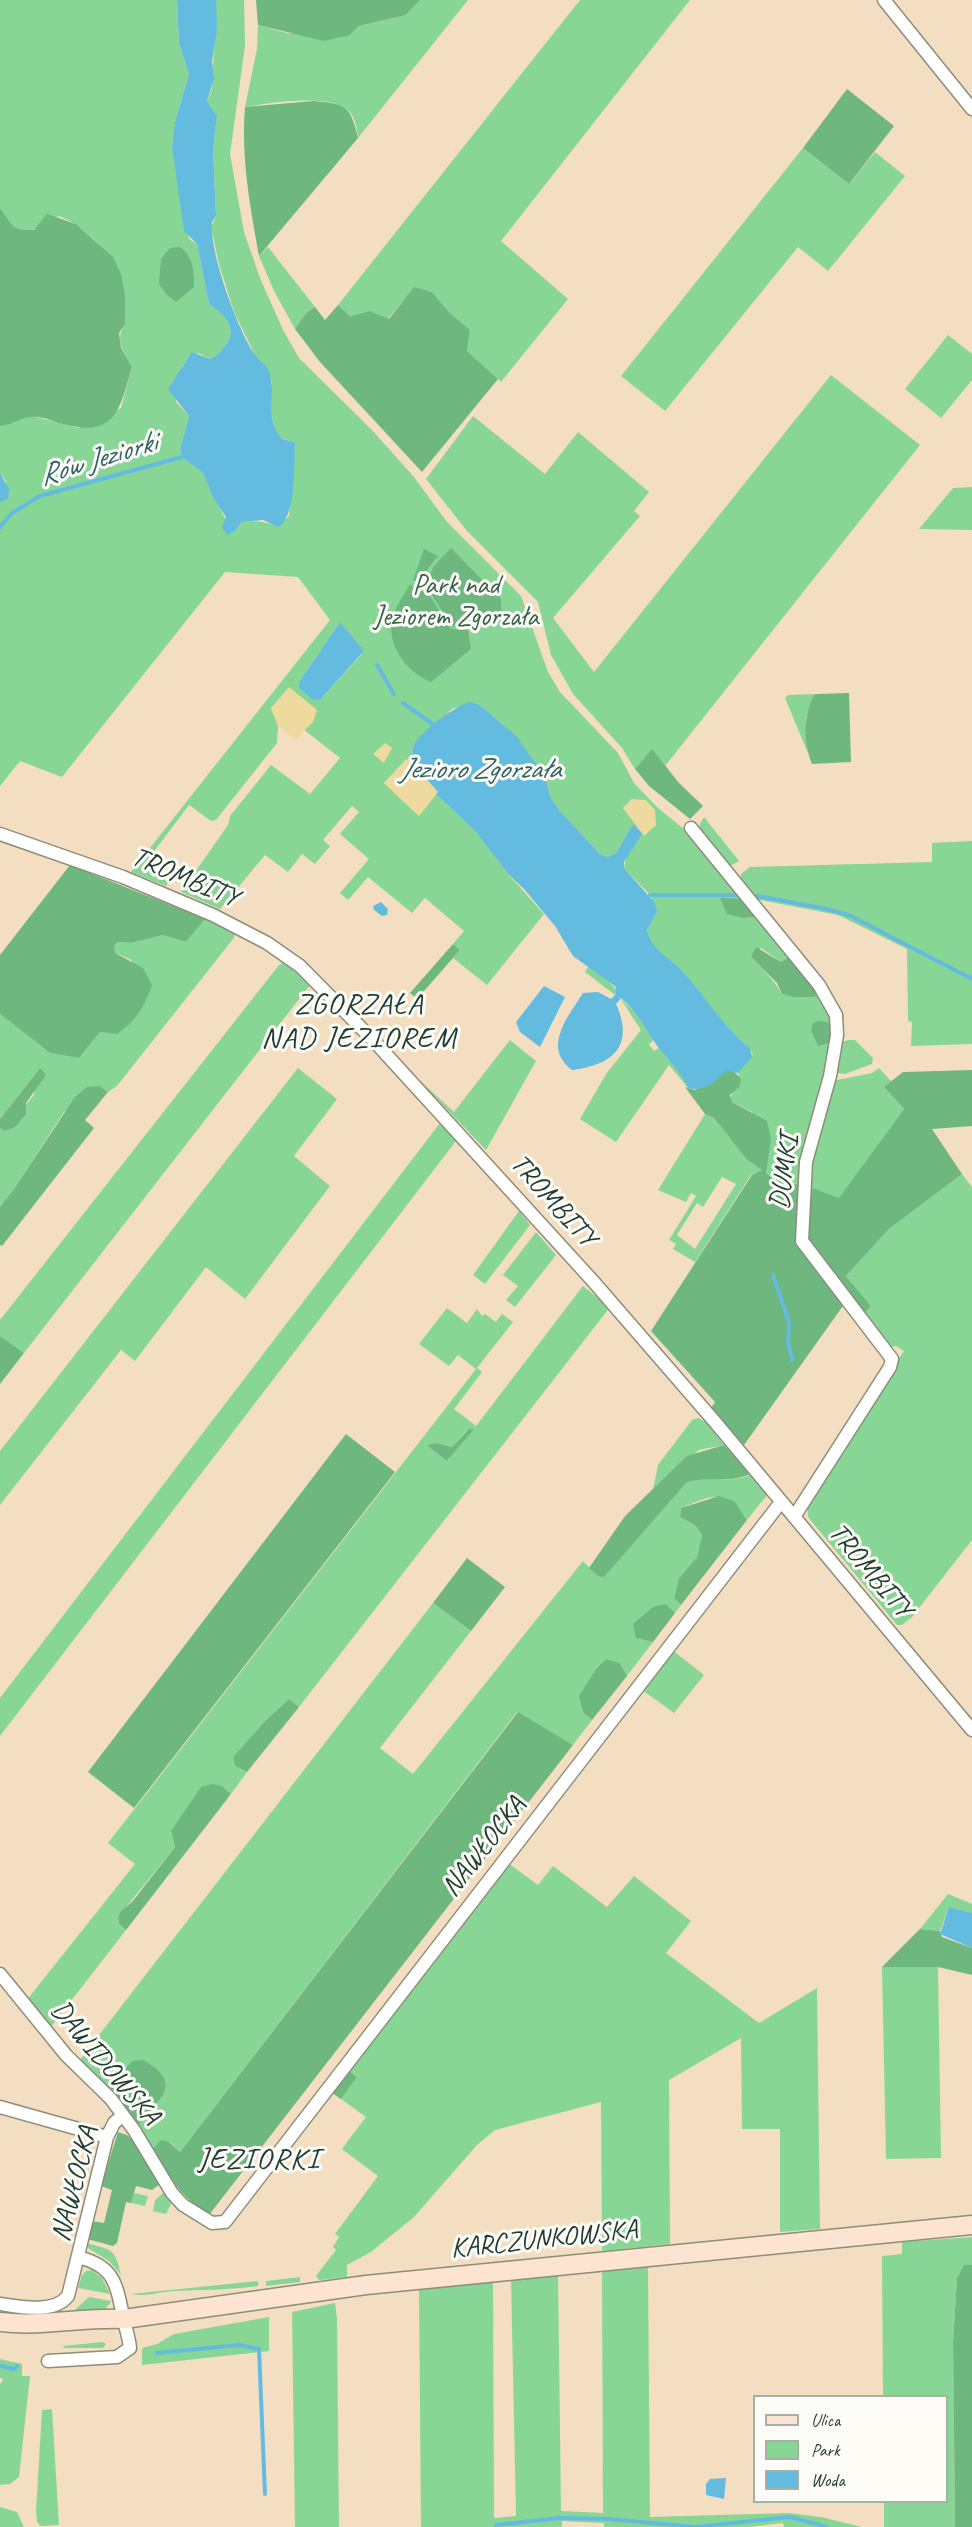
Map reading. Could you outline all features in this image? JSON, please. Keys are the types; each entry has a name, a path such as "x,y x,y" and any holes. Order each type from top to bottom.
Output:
{"street":[{"path":"884,0 972,109"},
{"name":"DUMKI","path":"691,828 819,985 836,1015 837,1035 830,1076 806,1162 802,1241 892,1359 890,1367 794,1517"},
{"name":"TROMBITY","path":"0,834 123,877 213,915 267,943 300,966 368,1035 579,1266 782,1502 972,1730"},
{"name":"NAWŁOCKA","path":"225,2222 782,1502"},
{"name":"DAWIDOWSKA","path":"0,1974 66,2055 104,2091 134,2130 172,2193 183,2205 213,2223 225,2222"},
{"path":"0,2108 106,2137"},
{"name":"NAWŁOCKA","path":"48,2361 117,2357 125,2354 130,2348 117,2286 109,2272 95,2262 78,2257 106,2137 114,2123 122,2116"},
{"name":"KARCZUNKOWSKA","path":"0,2322 34,2325 103,2318 124,2319 366,2284 972,2225"},
{"path":"0,2304 45,2307 64,2302 71,2290 78,2257"},
{"name":"KARCZUNKOWSKA","path":"0,2328 68,2332 107,2327 124,2319"}],"green space":[{"name":"Park nad Jeziorem Zgorzała","path":"0,0 177,0 179,44 189,74 175,122 172,147 189,239 197,244 209,304 225,318 231,334 224,347 214,357 210,359 198,353 182,366 178,379 176,402 189,416 180,449 182,457 203,473 226,521 236,530 242,522 247,521 278,526 289,516 295,442 282,439 276,431 270,412 272,382 267,367 256,357 234,312 219,264 211,227 216,216 213,150 217,116 207,101 212,89 216,0 244,0 245,46 230,154 244,232 260,278 283,330 299,358 372,430 414,477 447,522 521,596 548,672 560,692 618,753 634,783 658,808 690,834 792,955 781,962 761,948 751,957 772,979 782,994 793,997 815,997 819,991 833,1023 825,1022 833,1042 801,1185 777,1181 766,1173 752,1112 732,1102 730,1098 741,1078 738,1073 753,1054 751,1050 727,1028 683,972 657,949 649,937 647,930 657,912 650,895 624,868 633,824 616,853 607,857 600,854 560,811 551,798 544,775 517,738 481,706 453,708 413,746 412,762 406,760 384,783 419,816 436,794 474,830 509,875 544,914 487,985 453,958 460,950 453,944 464,931 425,898 412,913 368,877 348,900 340,893 369,859 340,834 359,812 352,806 323,840 330,846 315,864 302,854 288,872 265,855 220,909 181,892 228,825 230,816 271,765 310,794 340,758 303,729 313,722 271,708 278,726 277,743 216,820 211,821 189,805 143,866 144,869 170,881 166,886 131,872 330,620 298,577 225,572 62,777 20,761 0,786 0,502 6,481 0,473 0,426 33,416 78,428 121,408 132,367 121,346 120,336 125,324 99,244 76,224 59,216 28,231 16,229 10,225 0,208","holes":["340,622 362,654 320,700 299,682"]},
{"path":"256,0 420,0 406,15 359,26 350,35 324,41 258,25"},
{"path":"420,0 468,0 358,138 352,115 345,108 333,103 302,100 245,107 257,49 258,25 287,33 350,35 359,26 406,15"},
{"path":"580,0 690,0 501,241 568,299 501,382 467,351 470,330 449,312 432,292 414,288 388,319 370,311 350,316 338,305"},
{"path":"847,89 894,126 849,184 803,148"},
{"path":"313,101 333,103 345,108 352,119 358,138 259,256 245,163 245,107"},
{"path":"803,148 849,184 875,152 905,176 828,271 798,247 665,411 621,376"},
{"path":"0,208 13,226 20,229 34,230 47,214 76,224 113,257 121,274 125,295 125,324 119,333 121,348 132,367 119,407 105,423 95,427 81,427 35,417 0,426"},
{"path":"180,247 185,251 192,265 194,287 176,302 159,284 161,259 170,248"},
{"path":"268,247 315,307 306,313 295,329 274,291 259,256"},
{"path":"414,287 432,292 449,312 470,330 467,351 498,379 422,472 320,362 295,329 306,313 315,307 325,320 338,305 350,316 370,311 389,319"},
{"path":"948,335 972,354 972,380 941,418 905,389"},
{"path":"831,375 920,445 665,766 652,750 635,769 622,748 573,694 551,655 538,602 467,531 426,479 473,416 545,474 578,432 649,492 634,511 640,516 553,618 594,672"},
{"path":"972,487 972,530 919,529 953,488"},
{"name":"Park nad Jeziorem Zgorzała","path":"451,548 501,599 502,624 485,619 456,628 425,589 433,567"},
{"path":"424,549 438,556 427,570 421,585 413,580"},
{"path":"410,584 430,596 451,629 468,630 471,649 431,682 405,663 394,645 391,624 397,606"},
{"path":"849,693 851,762 812,764 807,747 806,719 815,694"},
{"path":"815,694 806,717 808,753 785,698 788,695"},
{"path":"652,749 679,783 703,806 690,819 649,786 635,769"},
{"path":"704,817 739,861 730,866 700,830"},
{"path":"972,841 972,1044 911,1046 912,1022 908,1021 907,949 838,915 755,899 741,880 741,874 750,867 932,862 932,843"},
{"path":"70,865 205,919 186,942 163,935 131,943 118,942 114,946 115,953 143,968 152,985 143,1007 129,1024 117,1034 100,1032 79,1058 50,1053 0,1014 0,955"},
{"path":"720,898 748,899 761,916 743,918 727,914"},
{"path":"205,919 236,932 233,939 117,1086 108,1092 100,1086 64,1112 0,1207 0,1128 4,1131 34,1095 39,1069 0,1119 0,1014 50,1053 79,1058 100,1032 132,960 115,953 113,946 118,942 131,943 163,935 186,942"},
{"path":"453,944 460,950 417,999 410,993"},
{"path":"756,947 781,962 792,955 819,991 815,997 793,997 782,994 777,983 751,957"},
{"path":"284,962 310,985 24,1353 0,1336 0,1320 279,965"},
{"path":"588,967 601,974 617,990 615,995 585,972"},
{"path":"620,998 636,1013 654,1040 649,1044 654,1051 659,1048 683,1076 688,1088 669,1065 616,1142 580,1119 606,1074 641,1030"},
{"path":"819,1021 833,1023 833,1042 818,1046 811,1030 813,1023"},
{"path":"510,1040 536,1061 486,1150 415,1076 454,1112"},
{"path":"855,1040 873,1058 872,1064 845,1074 837,1073 841,1042"},
{"path":"40,1068 46,1075 26,1103 26,1114 15,1127 4,1131 0,1128 0,1119"},
{"path":"298,1068 337,1099 294,1156 330,1186 245,1299 206,1267 135,1361 121,1350 0,1505 0,1451"},
{"path":"879,1068 892,1082 884,1087 904,1109 839,1199 807,1186 810,1159 832,1081 872,1073"},
{"path":"732,1070 741,1078 740,1086 730,1095 732,1102 767,1121 771,1139 766,1173 777,1181 801,1185 797,1228 799,1243 845,1303 744,1445 711,1408 715,1402 651,1331 752,1175 762,1170 747,1160 714,1118 705,1114 685,1087 695,1090 725,1071"},
{"path":"972,1070 972,1126 932,1129 962,1174 889,1229 846,1276 871,1306 864,1314 806,1238 807,1186 839,1198 904,1109 884,1087 903,1072"},
{"path":"100,1086 108,1092 85,1120 94,1128 2,1246 0,1245 0,1207 75,1097 87,1087"},
{"path":"705,1114 714,1118 747,1160 762,1170 751,1175 695,1262 673,1249 676,1244 669,1240 696,1196 691,1193 686,1202 658,1190","holes":["722,1177 736,1184 695,1249 677,1235 697,1203 703,1207"]},
{"path":"440,1123 456,1141 0,1736 0,1698"},
{"path":"962,1174 972,1187 972,1540 912,1617 902,1625 897,1625 808,1517 807,1502 904,1351 896,1346 891,1347 864,1314 871,1306 846,1276 889,1229"},
{"path":"519,1211 530,1225 485,1284 473,1275"},
{"path":"536,1232 556,1255 515,1307 506,1300 518,1286 503,1275"},
{"path":"583,1286 609,1307 299,1707 289,1699 265,1721 233,1757 235,1766 247,1772 231,1794 222,1786 171,1831 175,1847 118,1917 119,1924 126,1930 50,2028 26,2001 135,1864 108,1843 476,1369 458,1355 449,1366 419,1344 447,1308 467,1323 477,1309 482,1316 485,1314 496,1322 502,1314 513,1322 477,1368 482,1372 454,1409 476,1426","holes":["467,1430 448,1461 436,1443 452,1447"]},
{"path":"0,1336 24,1353 0,1384"},
{"path":"698,1418 706,1422 724,1445 699,1450 653,1490 658,1465 692,1420"},
{"path":"469,1429 474,1429 447,1461 427,1445 436,1443 452,1447"},
{"path":"346,1434 395,1472 134,1808 88,1772"},
{"path":"724,1445 750,1474 734,1479 687,1482 604,1577 598,1576 589,1568 625,1516 687,1456"},
{"path":"750,1475 768,1494 747,1520 732,1503 718,1497 681,1508 680,1517 695,1525 702,1535 697,1557 679,1578 674,1598 681,1605 675,1613 665,1604 636,1638 653,1642 627,1676 620,1663 608,1659 597,1666 583,1712 592,1720 573,1745 517,1712 180,2152 170,2142 152,2150 108,2089 79,2061 433,1603 471,1631 380,1748 413,1774 583,1561 598,1576 604,1576 687,1482 734,1479"},
{"path":"719,1496 734,1501 747,1520 681,1605 674,1598 679,1578 697,1557 702,1535 695,1525 680,1517 681,1508"},
{"path":"467,1558 505,1587 471,1631 433,1603"},
{"path":"666,1604 675,1613 653,1642 636,1638 633,1624 653,1607"},
{"path":"671,1649 704,1675 674,1713 642,1690"},
{"path":"607,1659 620,1663 627,1676 592,1720 583,1712 579,1696 598,1666"},
{"path":"289,1699 299,1707 247,1772 235,1766 233,1757 265,1721"},
{"path":"518,1712 573,1745 209,2215 191,2202 170,2178 152,2150 161,2140 169,2142 180,2152"},
{"path":"212,1784 222,1786 231,1794 126,1930 119,1924 118,1917 121,1911 132,1902 175,1847 171,1831 201,1787"},
{"path":"508,1863 538,1885 553,1866 607,1907 634,1876 691,1921 666,1953 759,2023 817,1988 820,2229 780,2232 780,2129 742,2129 741,2038 669,2080 670,2244 602,2251 601,2102 495,2130 477,2145 414,2217 371,2252 347,2265 347,2277 319,2280 316,2276 336,2250 333,2247 339,2237 335,2234 378,2176 342,2149 366,2117 341,2099 357,2077 349,2071"},
{"path":"948,1894 972,1904 972,1913 949,1907 940,1931 920,1929"},
{"path":"920,1929 940,1931 942,1937 972,1948 972,1975 938,1967 882,1967"},
{"path":"882,1967 938,1967 941,2158 886,2159"},
{"path":"143,2060 163,2076 166,2084 160,2099 137,2126 108,2089 132,2061"},
{"path":"349,2071 357,2077 341,2099 332,2093"},
{"path":"118,2132 133,2140 160,2184 152,2190 136,2186 131,2203 126,2202 117,2243 113,2246 87,2239 92,2221 104,2223 112,2190 101,2186"},
{"path":"164,2192 169,2194 173,2200 166,2214 153,2211 155,2200"},
{"path":"134,2193 148,2196 145,2206 131,2203"},
{"path":"972,2237 972,2265 964,2265 957,2278 953,2342 955,2527 884,2527 884,2503 948,2503 948,2395 883,2395 882,2256 902,2254 902,2242"},
{"path":"86,2245 112,2252 121,2275 109,2261 88,2248"},
{"path":"964,2265 972,2265 972,2527 955,2527 953,2342 957,2278"},
{"path":"648,2267 650,2517 789,2513 821,2517 862,2527 784,2527 783,2523 749,2527 604,2527 604,2523 562,2521 562,2527 421,2527 419,2289 493,2282 494,2518 516,2516 511,2279 558,2275 561,2511 603,2513 602,2271"},
{"path":"92,2270 102,2278 110,2294 78,2288 82,2275"},
{"path":"300,2277 300,2282 266,2286 266,2281"},
{"path":"258,2281 258,2286 131,2294"},
{"path":"89,2297 111,2301 99,2312 69,2315"},
{"path":"335,2303 339,2527 295,2527 292,2312"},
{"path":"269,2317 269,2351 142,2365 142,2348 157,2344 174,2334"},
{"path":"103,2342 106,2344 103,2348 64,2348 63,2346"},
{"path":"0,2359 22,2364 22,2376 30,2376 19,2477 10,2484 0,2485 0,2385 3,2379 0,2378"},
{"path":"52,2409 59,2525 41,2526 37,2522 36,2511 42,2410"},
{"path":"0,2507 17,2512 24,2527 0,2527"}],"sand":[{"path":"289,687 317,710 313,722 295,740 278,726 271,708"},
{"path":"385,743 392,748 384,763 373,754"},
{"path":"406,759 415,763 438,792 419,816 384,783"},
{"path":"632,799 646,800 655,810 656,825 644,836 623,808"}],"water":[{"path":"177,0 216,0 217,30 212,61 214,79 207,101 217,116 213,150 216,216 212,222 212,235 215,252 226,291 241,329 256,356 268,369 272,387 272,420 282,439 295,442 293,488 289,513 284,522 278,527 263,520 242,522 236,530 227,535 222,527 226,517 215,501 203,473 182,457 180,449 189,416 168,389 192,352 210,359 222,349 231,334 225,318 209,304 197,244 184,231 172,147 175,122 189,74 179,44"},
{"path":"0,473 9,489 8,499 0,502"},
{"path":"340,622 364,651 320,700 312,699 299,688 299,682"},
{"name":"Jezioro Zgorzała","path":"471,702 481,706 517,737 544,775 551,798 560,811 600,854 607,857 616,853 633,824 642,834 624,862 624,868 655,903 657,912 647,930 649,937 657,949 683,972 723,1021 750,1048 752,1057 738,1073 726,1071 705,1087 688,1088 637,1015 621,998 616,1004 623,1031 617,1051 599,1063 572,1070 563,1061 558,1042 565,1022 583,993 598,992 611,999 616,994 616,987 573,956 555,926 509,875 474,830 436,794 438,792 412,762 413,747 416,741 448,713"},
{"path":"381,902 388,909 387,915 382,916 374,910 373,906"},
{"path":"544,986 565,997 540,1047 520,1032 516,1022"},
{"path":"949,1907 972,1913 972,1948 940,1934"},
{"path":"726,2478 724,2499 706,2495 706,2484 710,2479"}],"waterway":[{"name":"Rów Jeziorki","path":"0,527 12,513 40,496 182,457"},
{"name":"Rów Jeziorki","path":"377,665 394,694"},
{"name":"Rów Jeziorki","path":"403,703 434,725"},
{"name":"Rów Jeziorki","path":"650,895 740,895"},
{"name":"Rów Jeziorki","path":"757,896 849,915 972,979"},
{"path":"773,1275 789,1322 788,1342 792,1360"},
{"path":"157,2353 239,2345 259,2349 265,2494"},
{"path":"0,2366 14,2369 17,2366"},
{"path":"695,2527 790,2517 827,2527"},
{"path":"496,2525 559,2518 610,2519 694,2527"}],"district":[{"name":"ZGORZAŁA NAD JEZIOREM","path":"359,1022"},
{"name":"JEZIORKI","path":"259,2160"}]}
